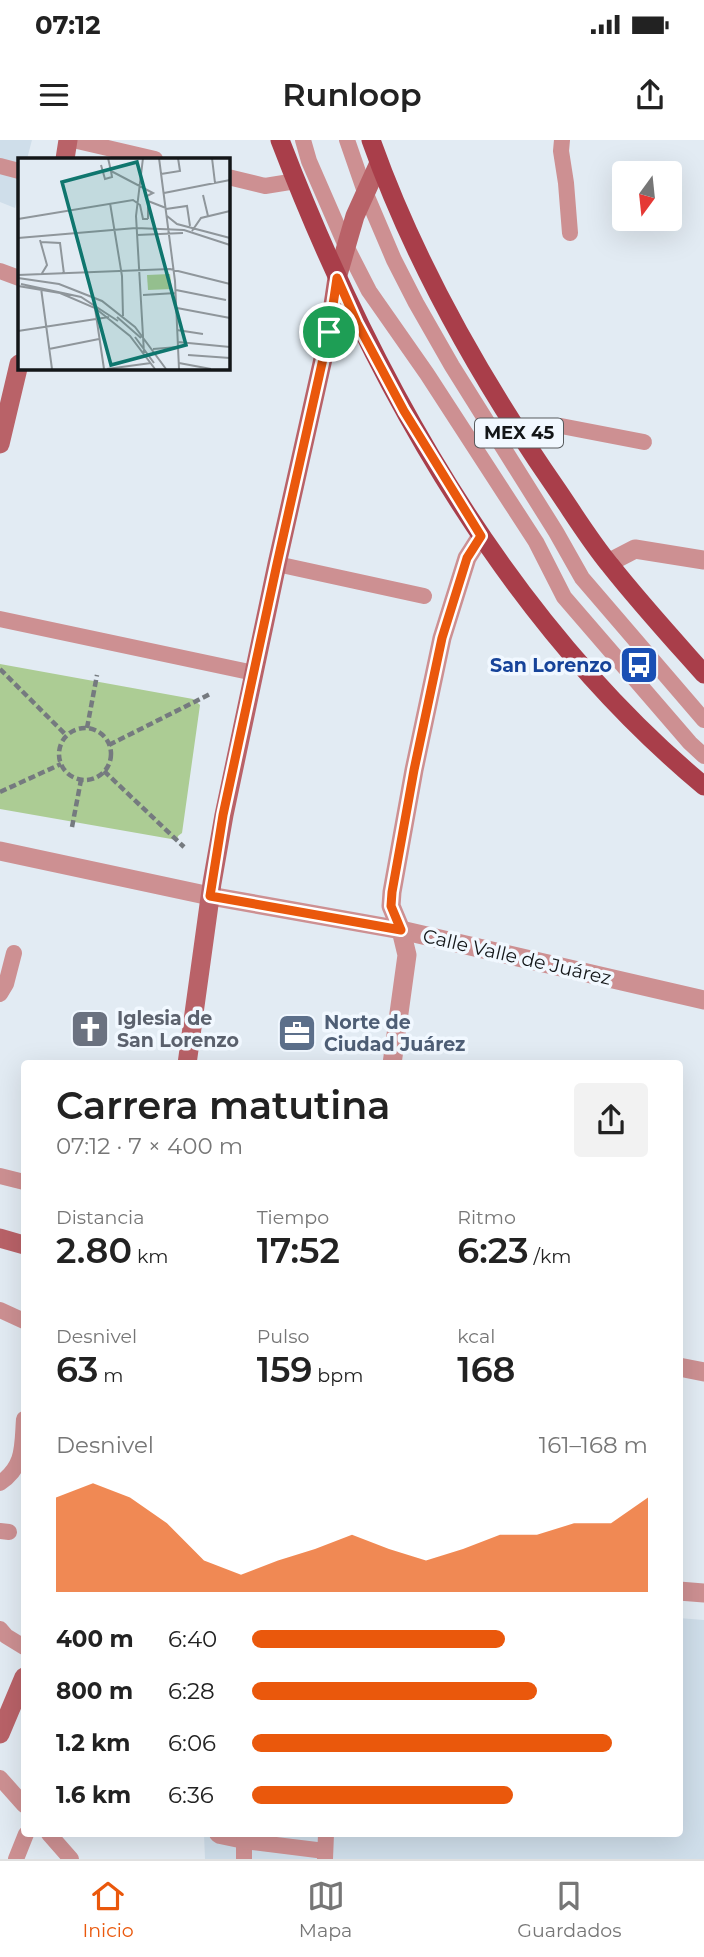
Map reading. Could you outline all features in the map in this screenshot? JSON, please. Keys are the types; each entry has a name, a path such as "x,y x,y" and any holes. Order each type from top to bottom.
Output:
{"main road":[{"path":"65,158 71,140"},
{"path":"280,140 357,323 404,411 481,536 565,646 629,717 704,786"},
{"name":"MEX 45","path":"371,140 414,242 468,348 524,442 608,563 704,674"},
{"path":"188,1060 223,815 329,332 337,278 355,216 379,163"},
{"path":"0,444 18,368"},
{"path":"0,1238 21,1244"},
{"path":"0,1734 21,1684"}],"street":[{"path":"394,1060 407,955 391,906 392,892 442,638 467,558 481,536"},
{"path":"608,563 635,549 704,560"},
{"name":"Calle Valle de Juárez","path":"0,851 210,896 401,930 704,1000"},
{"path":"683,1368 704,1372"},
{"path":"683,1591 704,1593"}],"lane":[{"path":"71,140 151,158"},
{"path":"303,140 309,161 346,246 369,291 427,374 536,542 564,597 704,756"},
{"path":"347,140 365,192 416,303 582,578 704,720"},
{"path":"562,140 570,233"},
{"path":"0,166 18,171"},
{"path":"229,177 265,186 296,181"},
{"path":"0,271 18,278"},
{"path":"524,442 548,428 561,426 644,442"},
{"path":"277,564 424,596"},
{"path":"0,619 254,673"},
{"path":"0,994 6,984 14,953"},
{"path":"0,1176 21,1181"},
{"path":"0,1311 21,1320"},
{"path":"0,1483 11,1475 20,1460 21,1450"},
{"path":"0,1629 21,1645"},
{"path":"0,1778 21,1802"},
{"path":"16,1859 25,1837"},
{"path":"53,1837 71,1859"},
{"path":"244,1859 244,1838 325,1855 326,1837"}],"path":[{"path":"0,669 66,735"},
{"path":"88,728 97,675"},
{"path":"109,745 210,694"},
{"path":"88,728 101,733 109,745 110,759 98,776 81,780 65,772 59,749 66,735 88,728"},
{"path":"0,792 61,764"},
{"path":"104,771 184,848"},
{"path":"72,827 81,780"}],"shaded area":[{"path":"0,140 32,140 27,158 18,158 18,196 15,208 0,202"},
{"path":"683,1618 704,1620 704,1859 205,1859 204,1837 683,1837"}],"green space":[{"path":"0,664 193,699 200,705 182,833 177,840 0,809"}],"place":[{"name":"San Lorenzo","path":"639,665"},
{"name":"Iglesia de San Lorenzo","path":"90,1029"},
{"name":"Norte de Ciudad Juárez","path":"297,1033"}],"route":[{"path":"337,278 357,323 404,411 481,536 467,558 442,638 414,770 392,892 391,906 401,930 210,896 223,815 329,332 337,278"}]}
